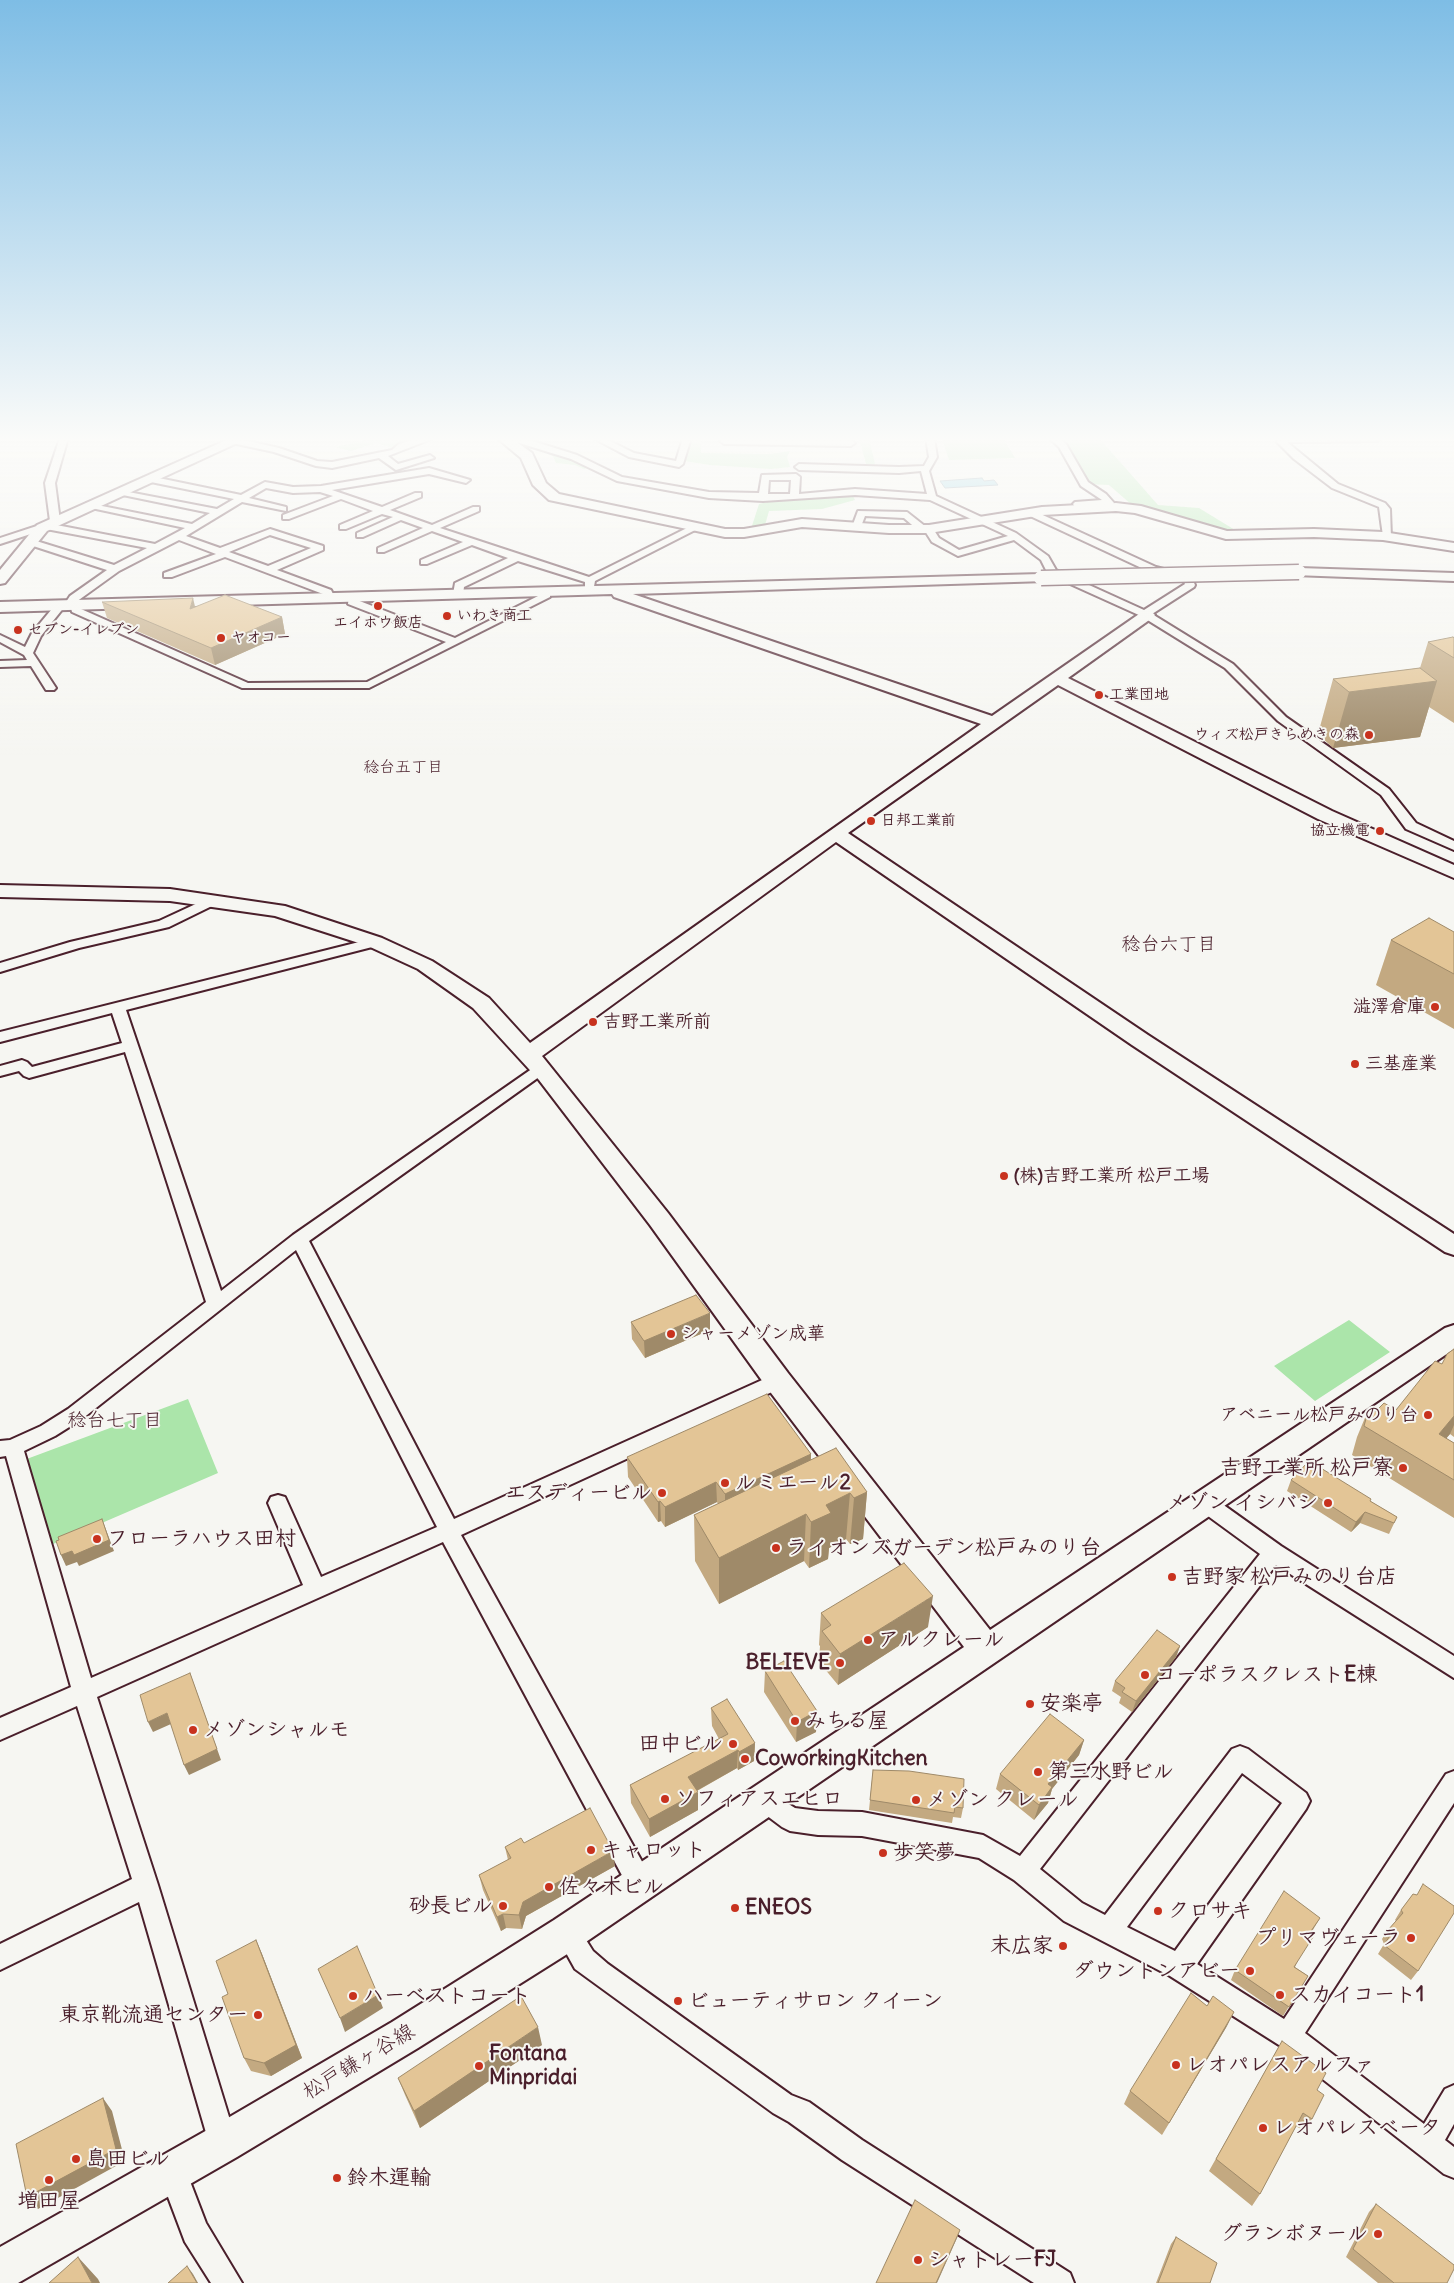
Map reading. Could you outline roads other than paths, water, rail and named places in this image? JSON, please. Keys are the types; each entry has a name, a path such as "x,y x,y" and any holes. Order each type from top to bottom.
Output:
{"street":[{"path":"0,580 28,545"},
{"path":"38,545 115,569"},
{"path":"144,545 156,547"},
{"path":"32,658 36,635 69,605 74,598 115,569 161,545"},
{"path":"200,545 327,592 330,598"},
{"path":"168,575 241,545"},
{"path":"268,570 320,548 309,545"},
{"path":"424,562 465,545"},
{"path":"478,545 581,579 590,585"},
{"path":"590,585 664,545"},
{"path":"943,545 958,553 989,545"},
{"path":"1026,545 1045,558 1052,572 1146,614 1229,666 1282,719 1385,792 1411,826 1454,846"},
{"path":"223,2144 146,1885 6,1448 48,1431 76,1414 300,1239 836,833 1190,585 1187,578 1152,569 1099,545"},
{"path":"1439,545 1454,547"},
{"path":"458,594 459,585 517,558"},
{"path":"0,607 546,591 590,585 616,589 1299,572 1454,577"},
{"path":"616,589 617,594 993,722"},
{"path":"69,605 76,610 246,686 369,685 545,597 546,591"},
{"path":"353,597 352,602 456,642"},
{"path":"0,638 32,658 50,688"},
{"path":"0,664 32,658"},
{"path":"1056,678 1324,815 1454,872"},
{"path":"836,833 1140,1040 1454,1246"},
{"path":"0,891 170,896 213,900 278,910 375,942 425,965 481,1003 535,1061 660,1220 778,1381 973,1635 987,1649"},
{"path":"0,968 75,945 164,924 188,914 213,900"},
{"path":"0,1037 375,942"},
{"path":"118,1008 216,1304"},
{"path":"0,1071 22,1065 29,1073 131,1045"},
{"path":"300,1239 444,1519 448,1531 641,1884"},
{"name":"松戸鎌ヶ谷線","path":"0,2270 173,2173 405,2036 567,1933 766,1801 1204,1502 1448,1347"},
{"path":"0,1729 84,1690 448,1531 778,1381"},
{"path":"1204,1502 1274,1552 1454,1668"},
{"path":"278,1503 316,1590"},
{"path":"1023,1871 1274,1552"},
{"path":"1108,1931 1240,1757 1298,1801 1180,1967"},
{"path":"1288,2036 1454,1782"},
{"path":"766,1801 790,1819 818,1823 862,1824 983,1847 1023,1871 1073,1912 1180,1967 1288,2036 1454,2164"},
{"path":"0,1957 146,1885"},
{"path":"567,1933 584,1960 599,1973 782,2104 799,2112 852,2150 1060,2283"},
{"path":"1428,2144 1454,2098"},
{"path":"173,2173 195,2232 228,2283"}],"place":[{"name":"エイホウ飯店","path":"378,606"},
{"name":"いわき商工","path":"447,616"},
{"name":"セブン-イレブン","path":"18,630"},
{"name":"ヤオコー","path":"221,638"},
{"name":"工業団地","path":"1099,695"},
{"name":"ウィズ松戸きらめきの森","path":"1369,735"},
{"name":"日邦工業前","path":"871,821"},
{"name":"協立機電","path":"1380,831"},
{"name":"澁澤倉庫","path":"1435,1007"},
{"name":"吉野工業所前","path":"593,1022"},
{"name":"三基産業","path":"1355,1064"},
{"name":"(株)吉野工業所 松戸工場","path":"1004,1176"},
{"name":"シャーメゾン成華","path":"671,1334"},
{"name":"アベニール松戸みのり台","path":"1428,1415"},
{"name":"吉野工業所 松戸寮","path":"1403,1468"},
{"name":"ルミエール2","path":"725,1483"},
{"name":"エスディービル","path":"662,1493"},
{"name":"メゾン イシバシ","path":"1328,1503"},
{"name":"フローラハウス田村","path":"97,1539"},
{"name":"ライオンズガーデン松戸みのり台","path":"776,1548"},
{"name":"吉野家 松戸みのり台店","path":"1172,1577"},
{"name":"アルクレール","path":"868,1640"},
{"name":"BELIEVE","path":"840,1663"},
{"name":"コーポラスクレストE棟","path":"1145,1675"},
{"name":"安楽亭","path":"1030,1704"},
{"name":"みちる屋","path":"795,1721"},
{"name":"メゾンシャルモ","path":"193,1730"},
{"name":"田中ビル","path":"733,1744"},
{"name":"CoworkingKitchen","path":"745,1759"},
{"name":"第三水野ビル","path":"1038,1772"},
{"name":"ソフィアスエヒロ","path":"665,1799"},
{"name":"メゾン クレール","path":"916,1800"},
{"name":"キャロット","path":"591,1850"},
{"name":"歩笑夢","path":"883,1853"},
{"name":"佐々木ビル","path":"549,1887"},
{"name":"砂長ビル","path":"503,1906"},
{"name":"ENEOS","path":"735,1908"},
{"name":"クロサキ","path":"1158,1911"},
{"name":"プリマヴェーラ","path":"1411,1938"},
{"name":"末広家","path":"1063,1946"},
{"name":"ダウントンアビー","path":"1250,1971"},
{"name":"スカイコート1","path":"1280,1995"},
{"name":"ハーベストコート","path":"353,1996"},
{"name":"ビューティサロン クイーン","path":"678,2001"},
{"name":"東京靴流通センター","path":"258,2015"},
{"name":"レオパレスアルファ","path":"1176,2065"},
{"name":"Fontana Minpridai","path":"479,2066"},
{"name":"レオパレスベータ","path":"1263,2128"},
{"name":"島田ビル","path":"76,2159"},
{"name":"鈴木運輸","path":"337,2178"},
{"name":"増田屋","path":"49,2180"},
{"name":"グランボヌール","path":"1378,2234"},
{"name":"シャトレーFJ","path":"918,2260"}],"district":[{"name":"稔台五丁目","path":"403,767"},
{"name":"稔台六丁目","path":"1169,945"},
{"name":"稔台七丁目","path":"115,1421"}]}
